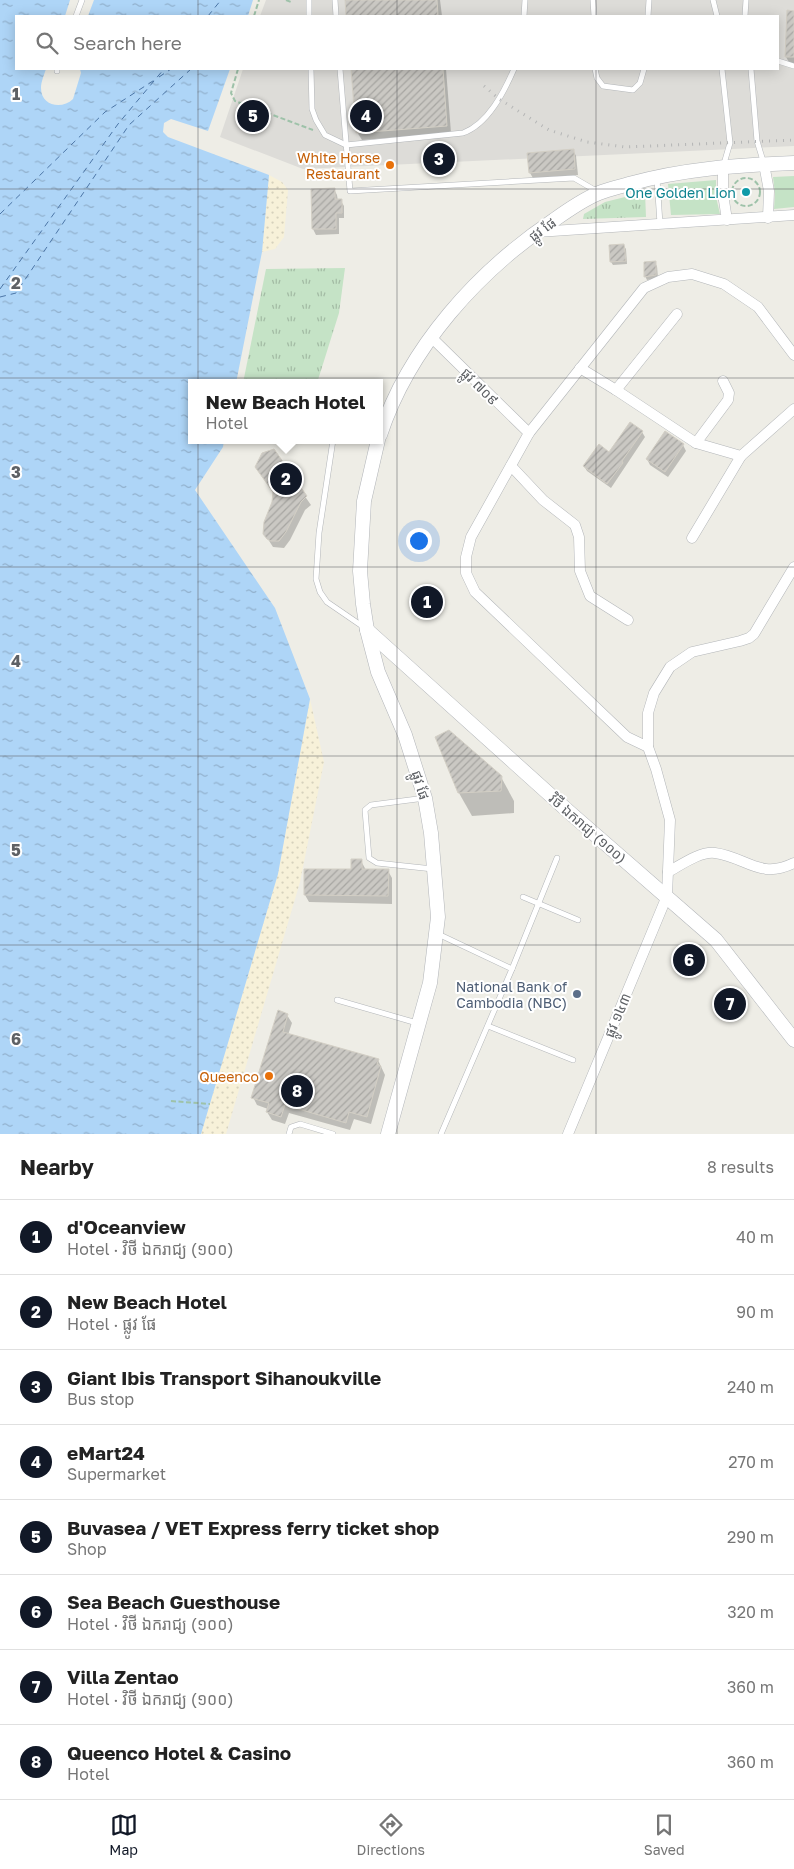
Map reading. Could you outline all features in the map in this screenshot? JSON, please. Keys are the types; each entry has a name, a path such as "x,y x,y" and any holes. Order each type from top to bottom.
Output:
{"street":[{"name":"ផ្លូវ ផែ","path":"383,418 411,369 432,338 453,309 475,284 497,263 536,232 568,211 599,192 656,176 723,167 794,163"},
{"path":"764,164 769,191 768,218"},
{"path":"723,167 723,194 727,220"},
{"path":"536,232 794,215"},
{"path":"648,747 626,737 475,592 466,573 466,557 471,537 529,434 644,288 668,276 692,274 724,284 758,307 794,354"},
{"path":"616,390 677,314"},
{"name":"ផ្លូវ ៧០៩","path":"432,338 529,434"},
{"path":"580,368 696,443 741,456"},
{"path":"696,443 728,400 729,393 723,381"},
{"path":"692,538 741,456 794,409"},
{"name":"ផ្លូវ ផែ","path":"377,444 364,501 361,540 360,571 367,630 378,672 405,736 425,798 431,833 438,917 430,983 388,1134"},
{"path":"511,466 544,500 575,525 579,536 580,571 590,596 628,620"},
{"path":"667,896 670,820 648,747 648,713 654,693 670,667 692,652 749,638 760,626 794,567"},
{"name":"វិថី ឯករាជ្យ (១០០)","path":"367,630 568,811 716,940 793,1034"},
{"path":"378,672 381,665 387,661 400,661"},
{"path":"668,872 700,856 714,853 761,868 781,869 794,863"},
{"name":"ផ្លូវ ១៤៣","path":"568,1134 667,896"}],"lane":[{"path":"76,15 82,0"},
{"path":"309,0 309,15"},
{"path":"335,0 336,15"},
{"path":"524,15 525,0"},
{"path":"594,0 594,15"},
{"path":"648,15 649,0"},
{"path":"713,0 717,15"},
{"path":"745,15 746,0"},
{"path":"779,61 794,66"},
{"path":"311,70 312,109 316,120 325,135 346,145 463,133 473,130 498,99 513,70"},
{"path":"340,70 350,191 574,178 599,192"},
{"path":"595,70 602,86 633,90 640,83 644,70"},
{"path":"722,70 730,143 723,167"},
{"path":"751,70 757,141 764,164"},
{"path":"656,176 660,224"},
{"path":"332,444 319,533 316,579 320,592 327,602 367,630"},
{"path":"425,798 371,804 365,810 369,858 377,864 434,869"},
{"path":"440,1134 512,970 557,858"},
{"path":"523,897 578,920"},
{"path":"437,934 512,970"},
{"path":"337,1000 420,1024"},
{"path":"488,1026 573,1060"},
{"path":"289,1134 291,1128 300,1124 333,1134"}],"path":[{"path":"254,15 259,0"},
{"path":"286,0 291,2"},
{"path":"238,70 231,93 235,101 325,135"},
{"path":"749,178 760,189 758,199 750,206 740,205 732,198 732,187 739,179 749,178"},
{"path":"171,1101 210,1104"}],"shaded area":[{"path":"266,0 794,0 794,146 303,169 220,137 243,70 779,70 779,15 260,15"}],"green space":[{"path":"794,176 794,207 774,209 773,177"},
{"path":"716,180 716,197 720,214 671,215 668,184"},
{"path":"645,192 646,217 583,219 584,214 605,202"},
{"path":"345,268 339,313 318,379 244,379 266,269"}],"sand":[{"path":"269,175 282,182 288,190 284,237 275,249 262,252"},
{"path":"310,699 324,762 300,882 226,1134 201,1134 278,874"}],"water":[{"path":"0,0 70,0 65,15 15,15 15,70 46,70 41,83 44,99 58,105 73,99 80,70 230,70 208,131 171,119 164,123 163,132 168,137 269,175 262,252 237,379 188,379 188,444 223,444 195,490 275,608 310,699 278,874 201,1134 0,1134"},
{"path":"94,0 253,0 248,15 88,15"}],"building":[{"path":"345,0 437,0 438,15 346,15"},
{"path":"787,10 794,11 794,57 785,57"},
{"path":"351,70 443,70 447,126 356,133"},
{"path":"574,149 575,169 529,173 527,153"},
{"path":"335,188 335,199 342,199 342,213 336,213 336,229 312,229 311,189"},
{"path":"624,244 626,261 610,262 609,245"},
{"path":"656,261 656,275 644,277 644,262"},
{"path":"630,422 643,431 607,484 583,466 599,444 609,452"},
{"path":"665,431 684,444 665,472 646,459"},
{"path":"274,449 307,496 301,502 286,532 279,541 271,541 263,534 264,522 272,502 273,492 255,467 262,453"},
{"path":"449,730 502,776 501,791 458,793 435,737"},
{"path":"351,859 362,859 362,869 389,869 388,896 304,895 304,869 351,869"},
{"path":"278,1010 288,1014 283,1032 379,1059 377,1064 381,1066 367,1117 349,1112 346,1123 285,1105 281,1117 266,1112 269,1103 251,1098"}],"ferry route":[{"path":"209,15 221,0"},
{"path":"0,289 118,124 163,70"},
{"path":"159,77 170,70"},
{"path":"0,297 16,293 129,125 190,70"},
{"path":"0,214 105,112 156,79"}],"railway":[{"path":"484,86 499,99 549,130 587,142 625,147 794,140"}],"place":[{"name":"Buvasea / VET Express ferry ticket shop","path":"253,116"},
{"name":"eMart24","path":"366,116"},
{"name":"Giant Ibis Transport Sihanoukville","path":"439,159"},
{"name":"White Horse Restaurant","path":"390,165"},
{"name":"One Golden Lion","path":"746,192"},
{"name":"New Beach Hotel","path":"286,479"},
{"name":"d'Oceanview","path":"427,602"},
{"name":"Sea Beach Guesthouse","path":"689,960"},
{"name":"National Bank of Cambodia (NBC)","path":"577,994"},
{"name":"Villa Zentao","path":"730,1004"},
{"name":"Queenco","path":"269,1076"},
{"name":"Queenco Hotel & Casino","path":"297,1091"}]}
